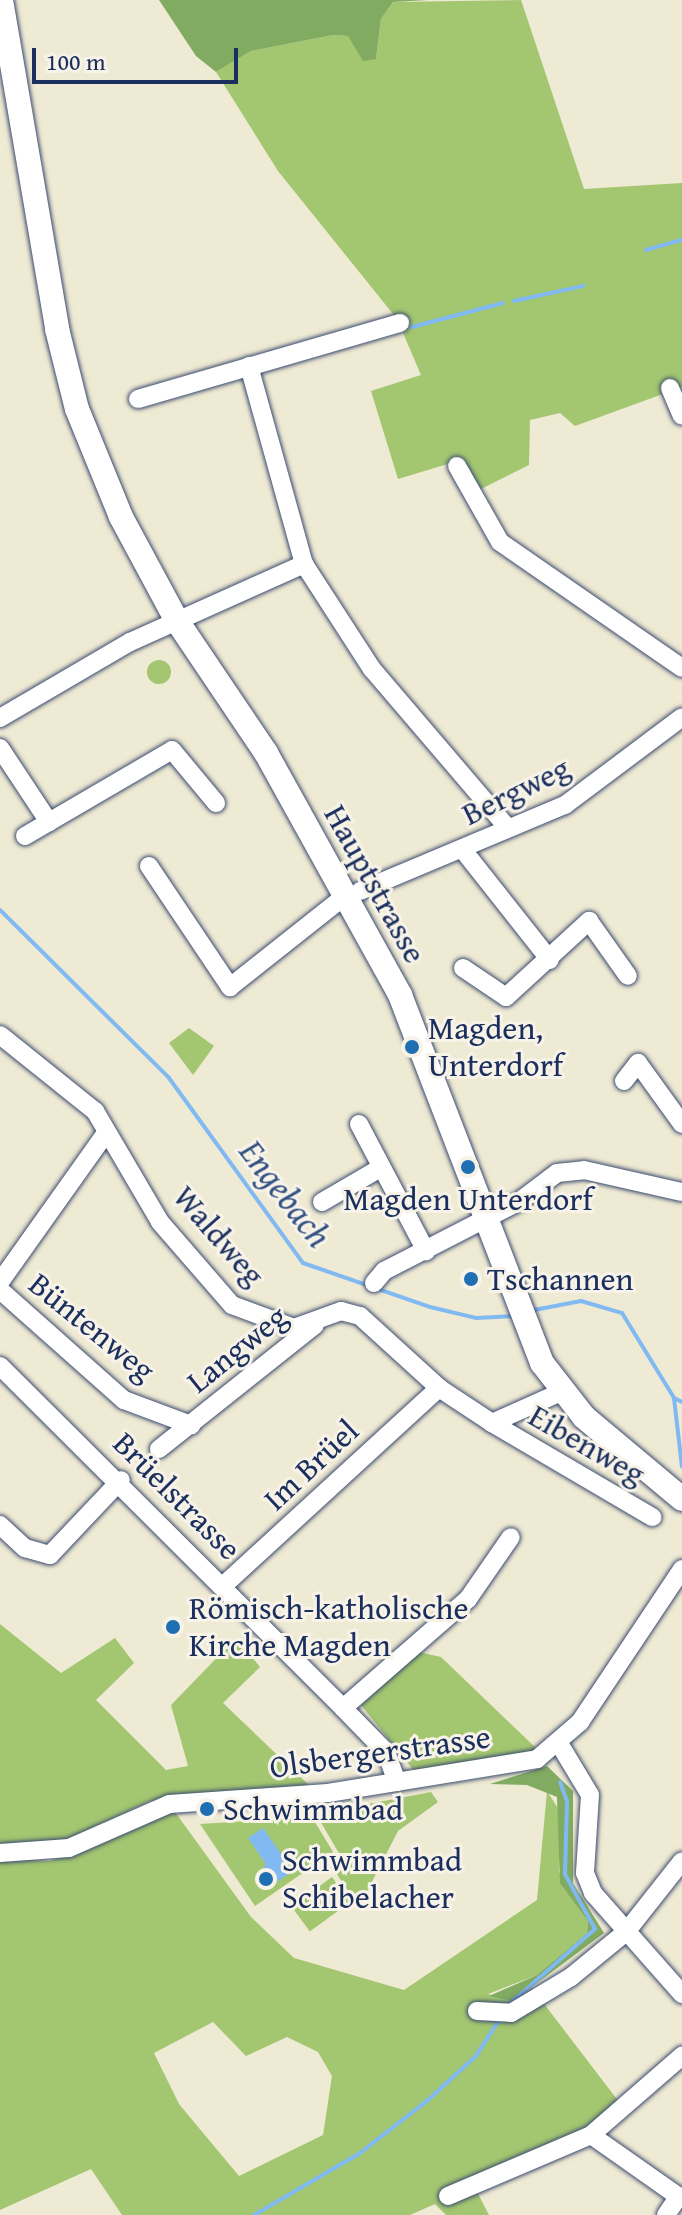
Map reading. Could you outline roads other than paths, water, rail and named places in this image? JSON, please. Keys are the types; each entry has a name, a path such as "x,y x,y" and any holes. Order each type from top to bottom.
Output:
{"main road":[{"name":"Hauptstrasse","path":"1,0 48,272 77,409 121,517 177,621 230,694 353,894 414,1024 522,1313 561,1392 682,1499"}],"street":[{"path":"138,399 400,323"},
{"path":"249,366 304,564 380,680 507,827"},
{"path":"670,388 682,416"},
{"path":"457,466 500,542 682,668"},
{"path":"0,718 177,621 304,564"},
{"name":"Bergweg","path":"149,866 230,987 353,894 463,850 507,827 579,797 682,717"},
{"path":"0,748 49,822"},
{"path":"25,836 172,750 216,803"},
{"path":"463,850 550,960"},
{"path":"463,968 503,998 550,960 589,921 628,976"},
{"name":"Waldweg","path":"0,1035 65,1079 95,1111 105,1134 160,1222 232,1305 270,1324 315,1325 341,1311 360,1316 439,1388 492,1423"},
{"path":"624,1081 638,1063 682,1124"},
{"path":"359,1124 426,1251"},
{"path":"0,1282 105,1134"},
{"path":"322,1202 382,1167"},
{"path":"374,1283 567,1170 682,1192"},
{"name":"Büntenweg","path":"0,1290 124,1400 191,1425"},
{"name":"Langweg","path":"159,1449 315,1325"},
{"name":"Brüelstrasse","path":"0,1366 121,1480 386,1752 397,1782"},
{"name":"Im Brüel","path":"224,1585 439,1388"},
{"path":"492,1423 561,1392"},
{"name":"Eibenweg","path":"492,1423 547,1462 652,1517"},
{"path":"0,1525 25,1548 50,1555 121,1480"},
{"path":"343,1708 468,1599 511,1537"},
{"path":"682,1569 560,1745 590,1795 585,1873 626,1932 682,1994"},
{"name":"Olsbergerstrasse","path":"0,1853 69,1848 169,1804 397,1782 521,1762 560,1745"},
{"path":"494,2013 626,1932 682,1861"},
{"path":"448,2196 591,2135 678,2068"},
{"path":"591,2135 680,2197 666,2215"}],"water":[{"path":"263,1828 293,1871 272,1885 258,1876 266,1864 248,1838"}],"waterway":[{"path":"646,250 682,240"},
{"path":"514,301 583,286"},
{"path":"412,327 503,303"},
{"name":"Engebach","path":"0,910 169,1078 303,1263 430,1307 476,1318 513,1316"},
{"path":"529,1311 581,1301 622,1313 674,1398 682,1467"},
{"path":"674,1398 682,1402"},
{"path":"505,2008 595,1929 565,1874 567,1801 560,1782"},
{"path":"254,2215 360,2153 428,2100 476,2056 499,2020"}],"place":[{"name":"Magden, Unterdorf","path":"412,1047"},
{"name":"Magden Unterdorf","path":"468,1167"},
{"name":"Tschannen","path":"471,1279"},
{"name":"Römisch-katholische Kirche Magden","path":"173,1627"},
{"name":"Schwimmbad","path":"207,1809"},
{"name":"Schwimmbad Schibelacher","path":"266,1879"}]}
